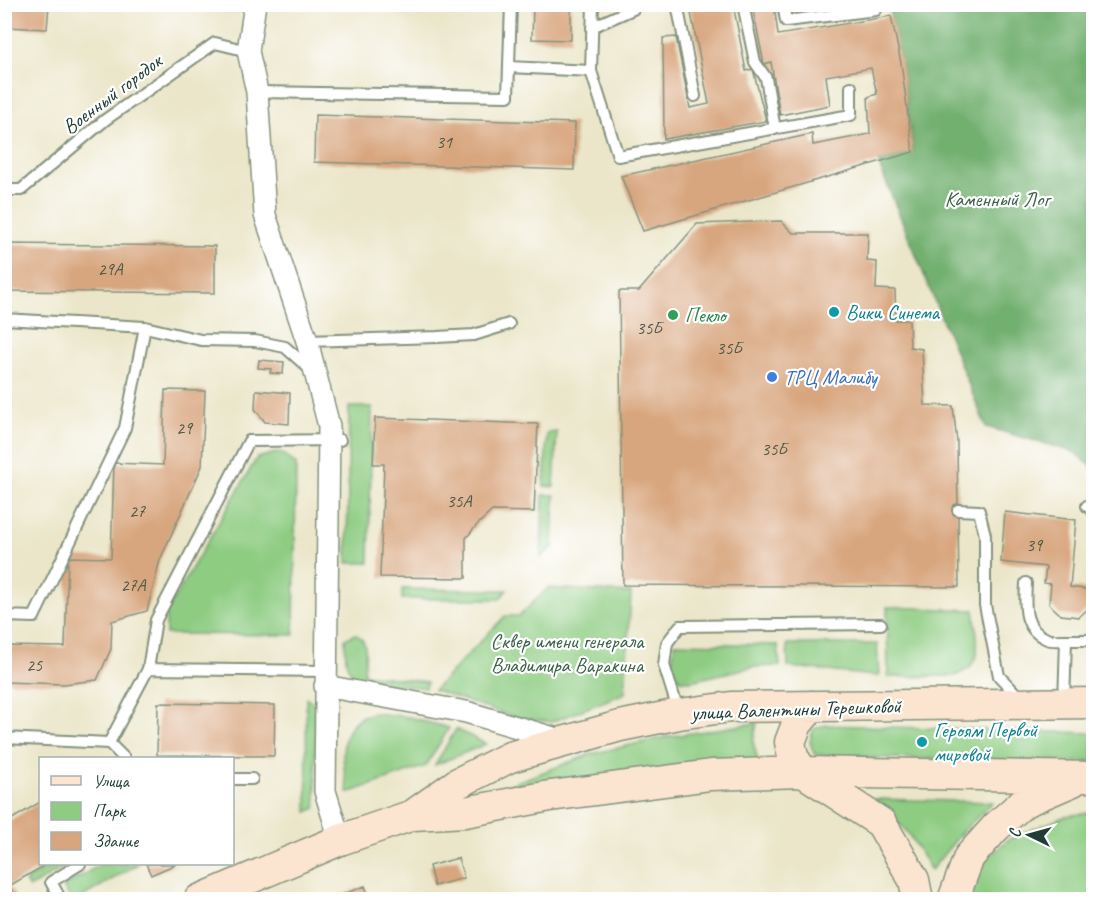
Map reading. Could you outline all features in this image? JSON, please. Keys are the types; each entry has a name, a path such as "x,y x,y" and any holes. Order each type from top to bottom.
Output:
{"main road":[{"name":"улица Валентины Терешковой","path":"413,815 458,783 510,757 620,726 679,714 731,707 1094,703"},
{"path":"812,706 796,724 790,742 792,757 803,772 880,823 914,880 918,900"},
{"name":"улица Валентины Терешковой","path":"199,900 340,840 413,815 465,812 550,796 711,775 803,772 1089,777"},
{"path":"953,900 969,857 996,827 1024,802 1089,777"}],"street":[{"path":"255,4 248,51 257,92 266,215 307,341 334,440 325,678 325,791 340,840"},
{"path":"325,678 368,694 466,712 565,741"},
{"path":"325,741 329,726 341,705 347,700 368,694"}],"lane":[{"path":"257,92 508,96 511,4"},
{"path":"592,4 591,71 618,156 851,116 851,87"},
{"path":"592,27 633,9 633,4"},
{"path":"677,4 694,96"},
{"path":"743,4 755,62 766,78 775,129"},
{"path":"783,4 786,21 851,9 876,10"},
{"name":"Военный городок","path":"4,190 21,190 105,120 215,43 248,51"},
{"path":"509,67 591,71"},
{"path":"4,320 145,327 201,340 255,340 285,347 315,373"},
{"path":"307,341 474,335 509,324"},
{"path":"4,616 34,617 125,428 145,327"},
{"path":"109,743 148,669 156,620 249,441 334,440"},
{"path":"958,510 979,511 985,535 985,605 999,676 1024,703"},
{"path":"1026,583 1024,611 1033,629 1048,639 1094,640"},
{"path":"679,714 664,664 667,643 680,626 881,624"},
{"path":"1064,703 1066,640"},
{"path":"148,669 325,678"},
{"path":"4,738 109,743 122,757"},
{"path":"234,779 252,779"},
{"path":"62,900 51,882 78,865"}],"green space":[{"name":"Каменный Лог","path":"888,5 1093,5 1093,468 1074,452 986,427 878,162 913,151 901,63"},
{"path":"349,407 372,407 369,563 347,563"},
{"path":"557,432 554,487 544,486 547,433"},
{"path":"280,452 296,464 294,635 166,634 166,612 257,458"},
{"path":"543,495 555,495 553,547 541,557"},
{"name":"Сквер имени генерала Владимира Варакина","path":"548,588 631,593 625,693 552,722 516,718 434,690 505,616 519,616"},
{"path":"402,589 507,590 500,599 402,599"},
{"path":"887,607 974,610 977,655 970,668 955,676 888,677"},
{"path":"355,634 360,637 365,646 364,674 427,682 426,688 362,681 356,677 351,673 347,663 345,639"},
{"path":"675,643 778,645 780,666 752,667 691,681 681,680 671,667"},
{"path":"787,644 877,644 879,676 788,667"},
{"path":"306,698 315,704 316,808 307,812"},
{"path":"375,713 409,717 449,728 426,766 348,793 343,752 347,732 361,717"},
{"path":"757,723 753,742 759,764 464,802 591,754 666,737"},
{"path":"826,725 1093,733 1093,762 836,757 814,754 810,742 813,729"},
{"path":"456,729 486,744 435,765"},
{"path":"875,799 993,802 963,831 931,870 908,833"},
{"path":"1093,812 1093,899 965,900 983,862 1009,839 1066,816"},
{"path":"52,865 67,865 29,888 25,881"},
{"path":"99,865 136,865 79,899 71,899 63,887"}],"building":[{"path":"533,4 571,4 571,40 532,39"},
{"path":"682,4 733,4 746,71 753,69 766,121 664,139 663,38 676,37 690,108 709,104 690,8 683,9"},
{"path":"752,4 774,4 778,35 891,16 901,63 913,152 643,231 621,176 812,134 813,145 870,134 868,97 877,94 871,68 826,76 830,105 780,115 771,62 764,64"},
{"path":"792,4 831,4 831,6 793,11"},
{"path":"5,5 49,5 47,29 5,27"},
{"path":"315,115 575,123 574,170 314,162"},
{"name":"ТРЦ Малибу","path":"781,221 793,233 868,233 867,261 877,262 876,289 895,290 896,320 909,320 910,347 922,349 925,405 953,406 957,442 959,587 623,585 619,291 639,291 697,224"},
{"path":"4,244 215,246 215,293 4,291"},
{"path":"259,360 284,362 283,374 270,373 271,369 258,368"},
{"path":"165,390 205,391 202,466 160,560 147,611 112,621 111,649 97,680 64,684 4,682 4,646 65,647 68,557 111,558 114,463 163,465"},
{"path":"256,390 290,393 289,424 265,422 255,409"},
{"path":"375,418 538,424 534,512 492,511 477,525 466,538 466,578 380,577 384,464 373,464"},
{"path":"1005,512 1076,520 1070,587 1090,590 1089,608 1079,617 1061,615 1049,604 1051,584 1044,583 1046,567 1001,562"},
{"path":"158,703 275,705 274,756 157,755"},
{"path":"39,803 39,865 45,865 9,886 18,900 4,900 4,824"},
{"path":"458,858 464,878 434,886 429,866"},
{"path":"146,865 174,865 151,875"},
{"path":"365,886 370,900 346,900 344,894"}],"place":[{"name":"Вики Синема","path":"834,312"},
{"name":"Пекло","path":"673,315"},
{"name":"ТРЦ Малибу","path":"772,377"},
{"name":"Героям Первой мировой","path":"922,742"}]}
